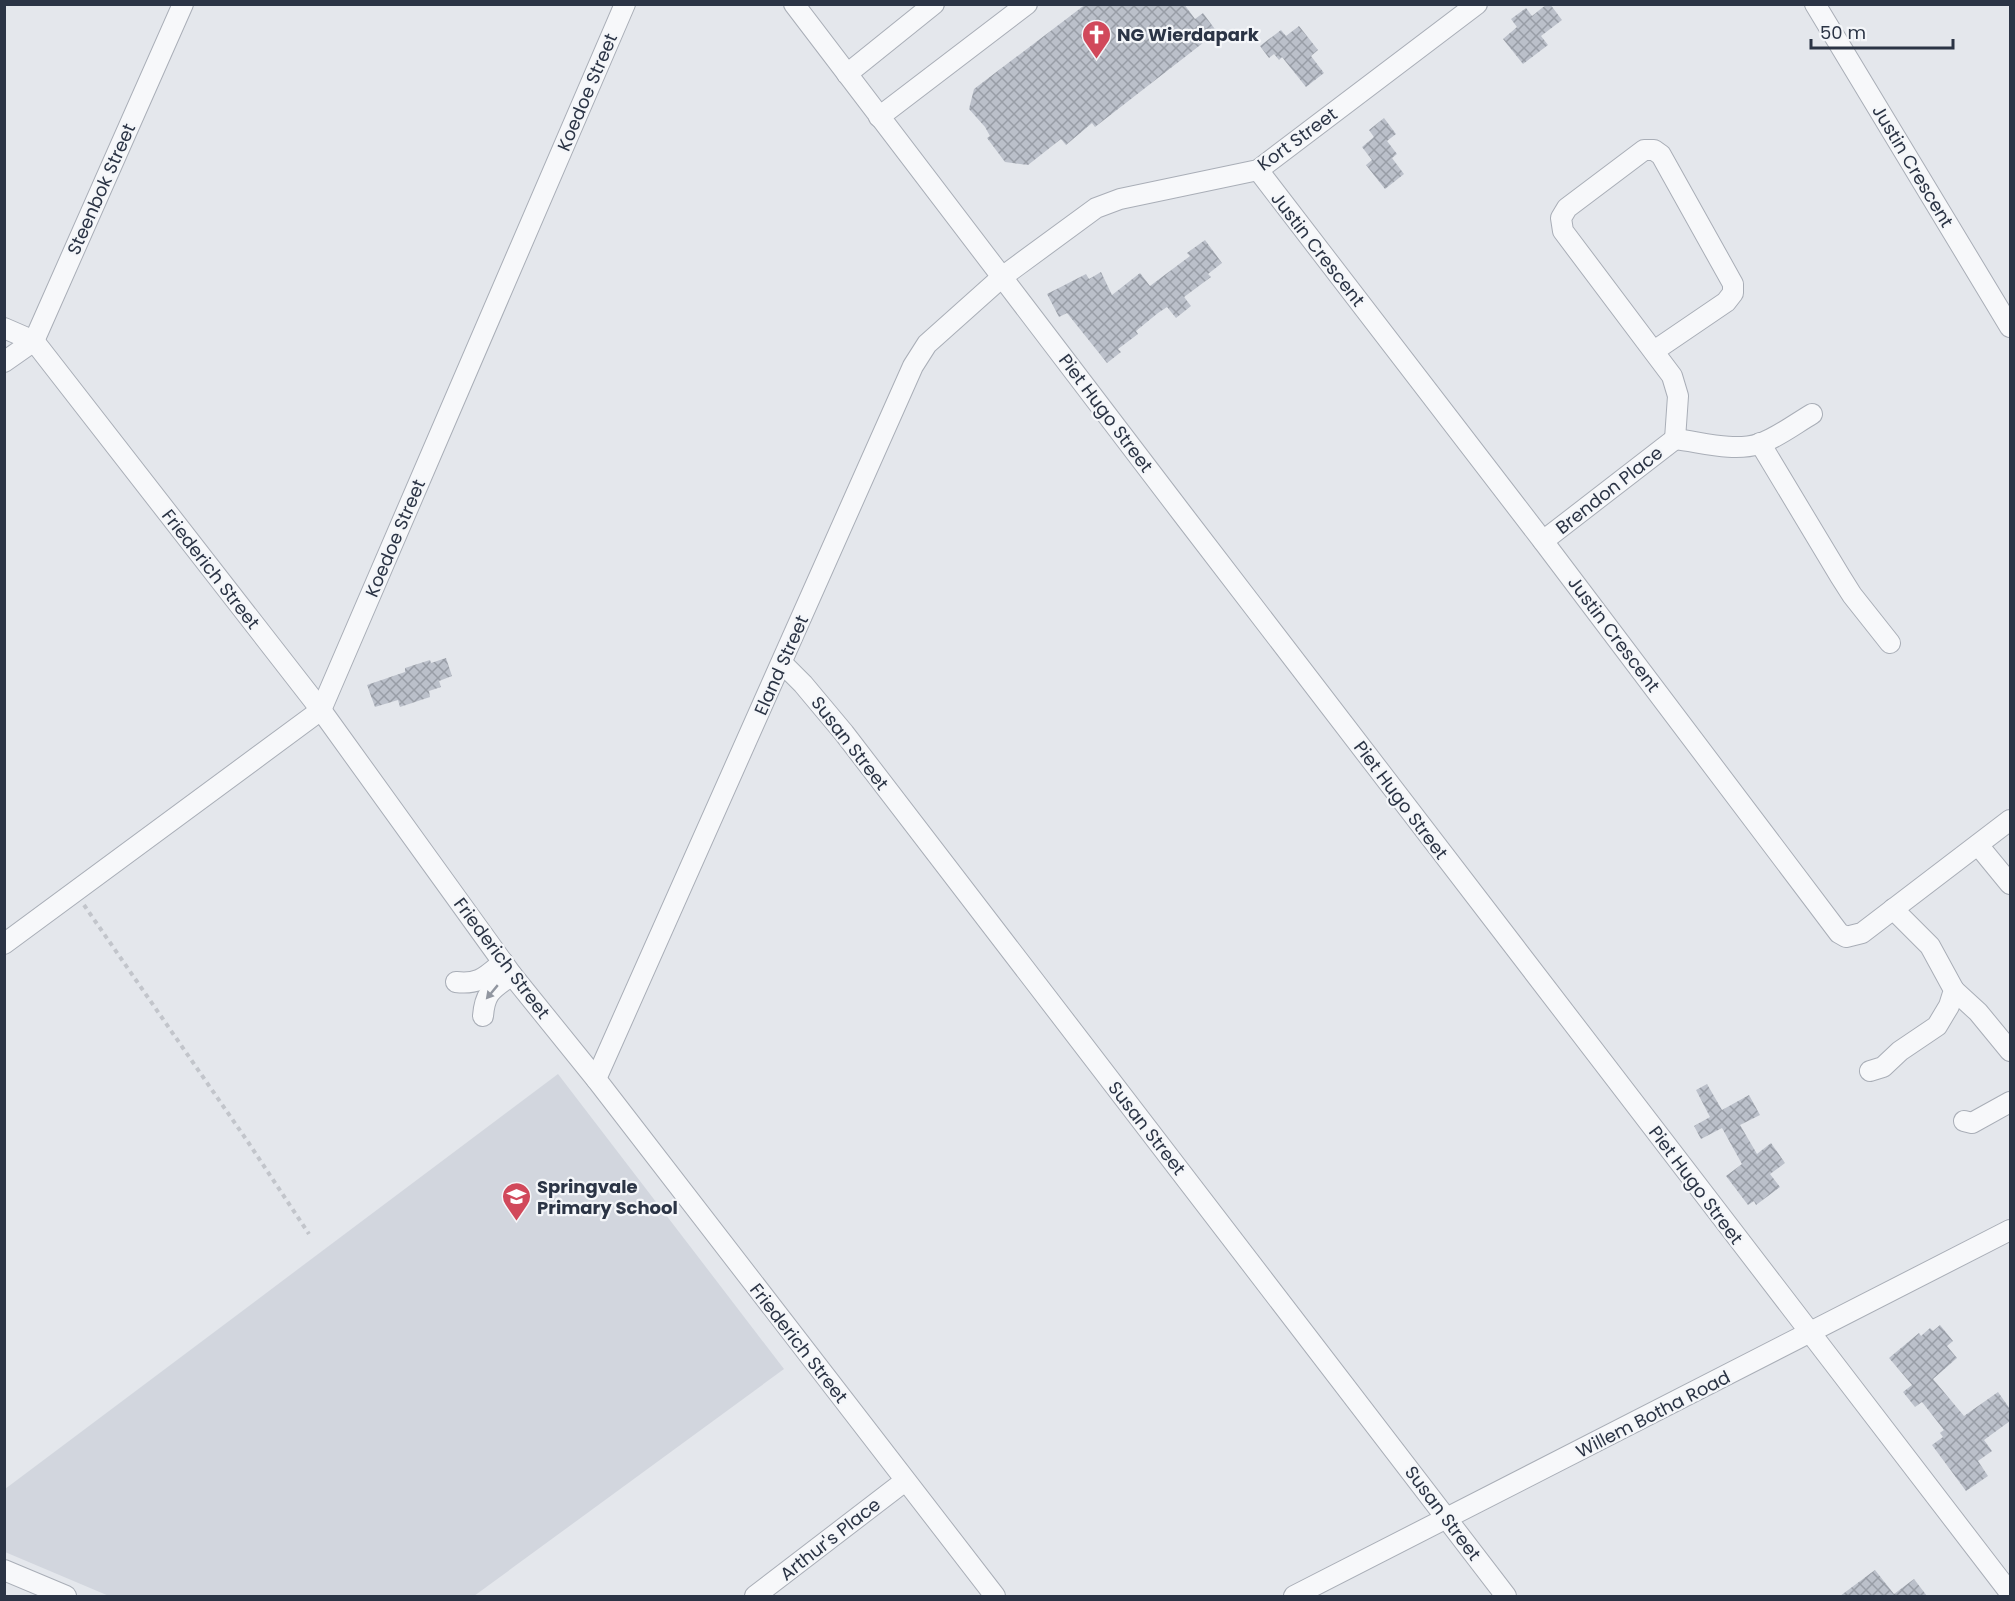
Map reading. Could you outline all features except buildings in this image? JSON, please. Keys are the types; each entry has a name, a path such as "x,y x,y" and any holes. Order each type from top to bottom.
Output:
{"street":[{"name":"Steenbok Street","path":"34,341 183,4"},
{"name":"Koedoe Street","path":"321,710 625,4"},
{"name":"Piet Hugo Street","path":"794,4 2010,1593"},
{"path":"847,74 934,4"},
{"path":"879,117 1027,4"},
{"name":"Kort Street","path":"1002,277 1096,208 1108,203 1258,170 1477,4"},
{"name":"Justin Crescent","path":"1815,4 2010,327"},
{"path":"1654,351 1726,302 1733,293 1733,284 1661,155 1654,150 1644,150 1567,208 1561,218 1563,231 1672,376 1678,396 1675,439 1736,447 1760,443 1812,414"},
{"name":"Justin Crescent","path":"1258,170 1544,541 1839,933 1846,937 1862,933 2010,820"},
{"name":"Eland Street","path":"596,1079 917,358 927,344 1002,277"},
{"name":"Friederich Street","path":"4,328 34,341 321,710 508,968 995,1596"},
{"path":"4,362 34,341"},
{"name":"Brendon Place","path":"1544,541 1675,439"},
{"path":"1760,443 1839,576 1890,643"},
{"name":"Susan Street","path":"782,663 844,733 1506,1596"},
{"path":"4,944 321,710"},
{"path":"1978,845 2010,884"},
{"path":"1893,909 1930,946 1954,990 1978,1012 2010,1051"},
{"path":"456,982 468,984 508,968"},
{"path":"483,1016 484,1004 490,990 508,968"},
{"path":"1870,1071 1883,1067 1900,1051 1937,1026 1949,1006 1954,990"},
{"path":"1964,1121 1972,1123 2010,1102"},
{"name":"Willem Botha Road","path":"1294,1596 2010,1230"},
{"name":"Arthur's Place","path":"755,1596 905,1481"},
{"path":"4,1570 66,1596"}],"path":[{"path":"75,892 309,1234"}],"shaded area":[{"name":"Springvale Primary School","path":"558,1074 784,1369 474,1596 109,1596 5,1552 5,1489"}],"place":[{"name":"NG Wierdapark","path":"1096,60"},
{"name":"Springvale Primary School","path":"516,1222"}]}
